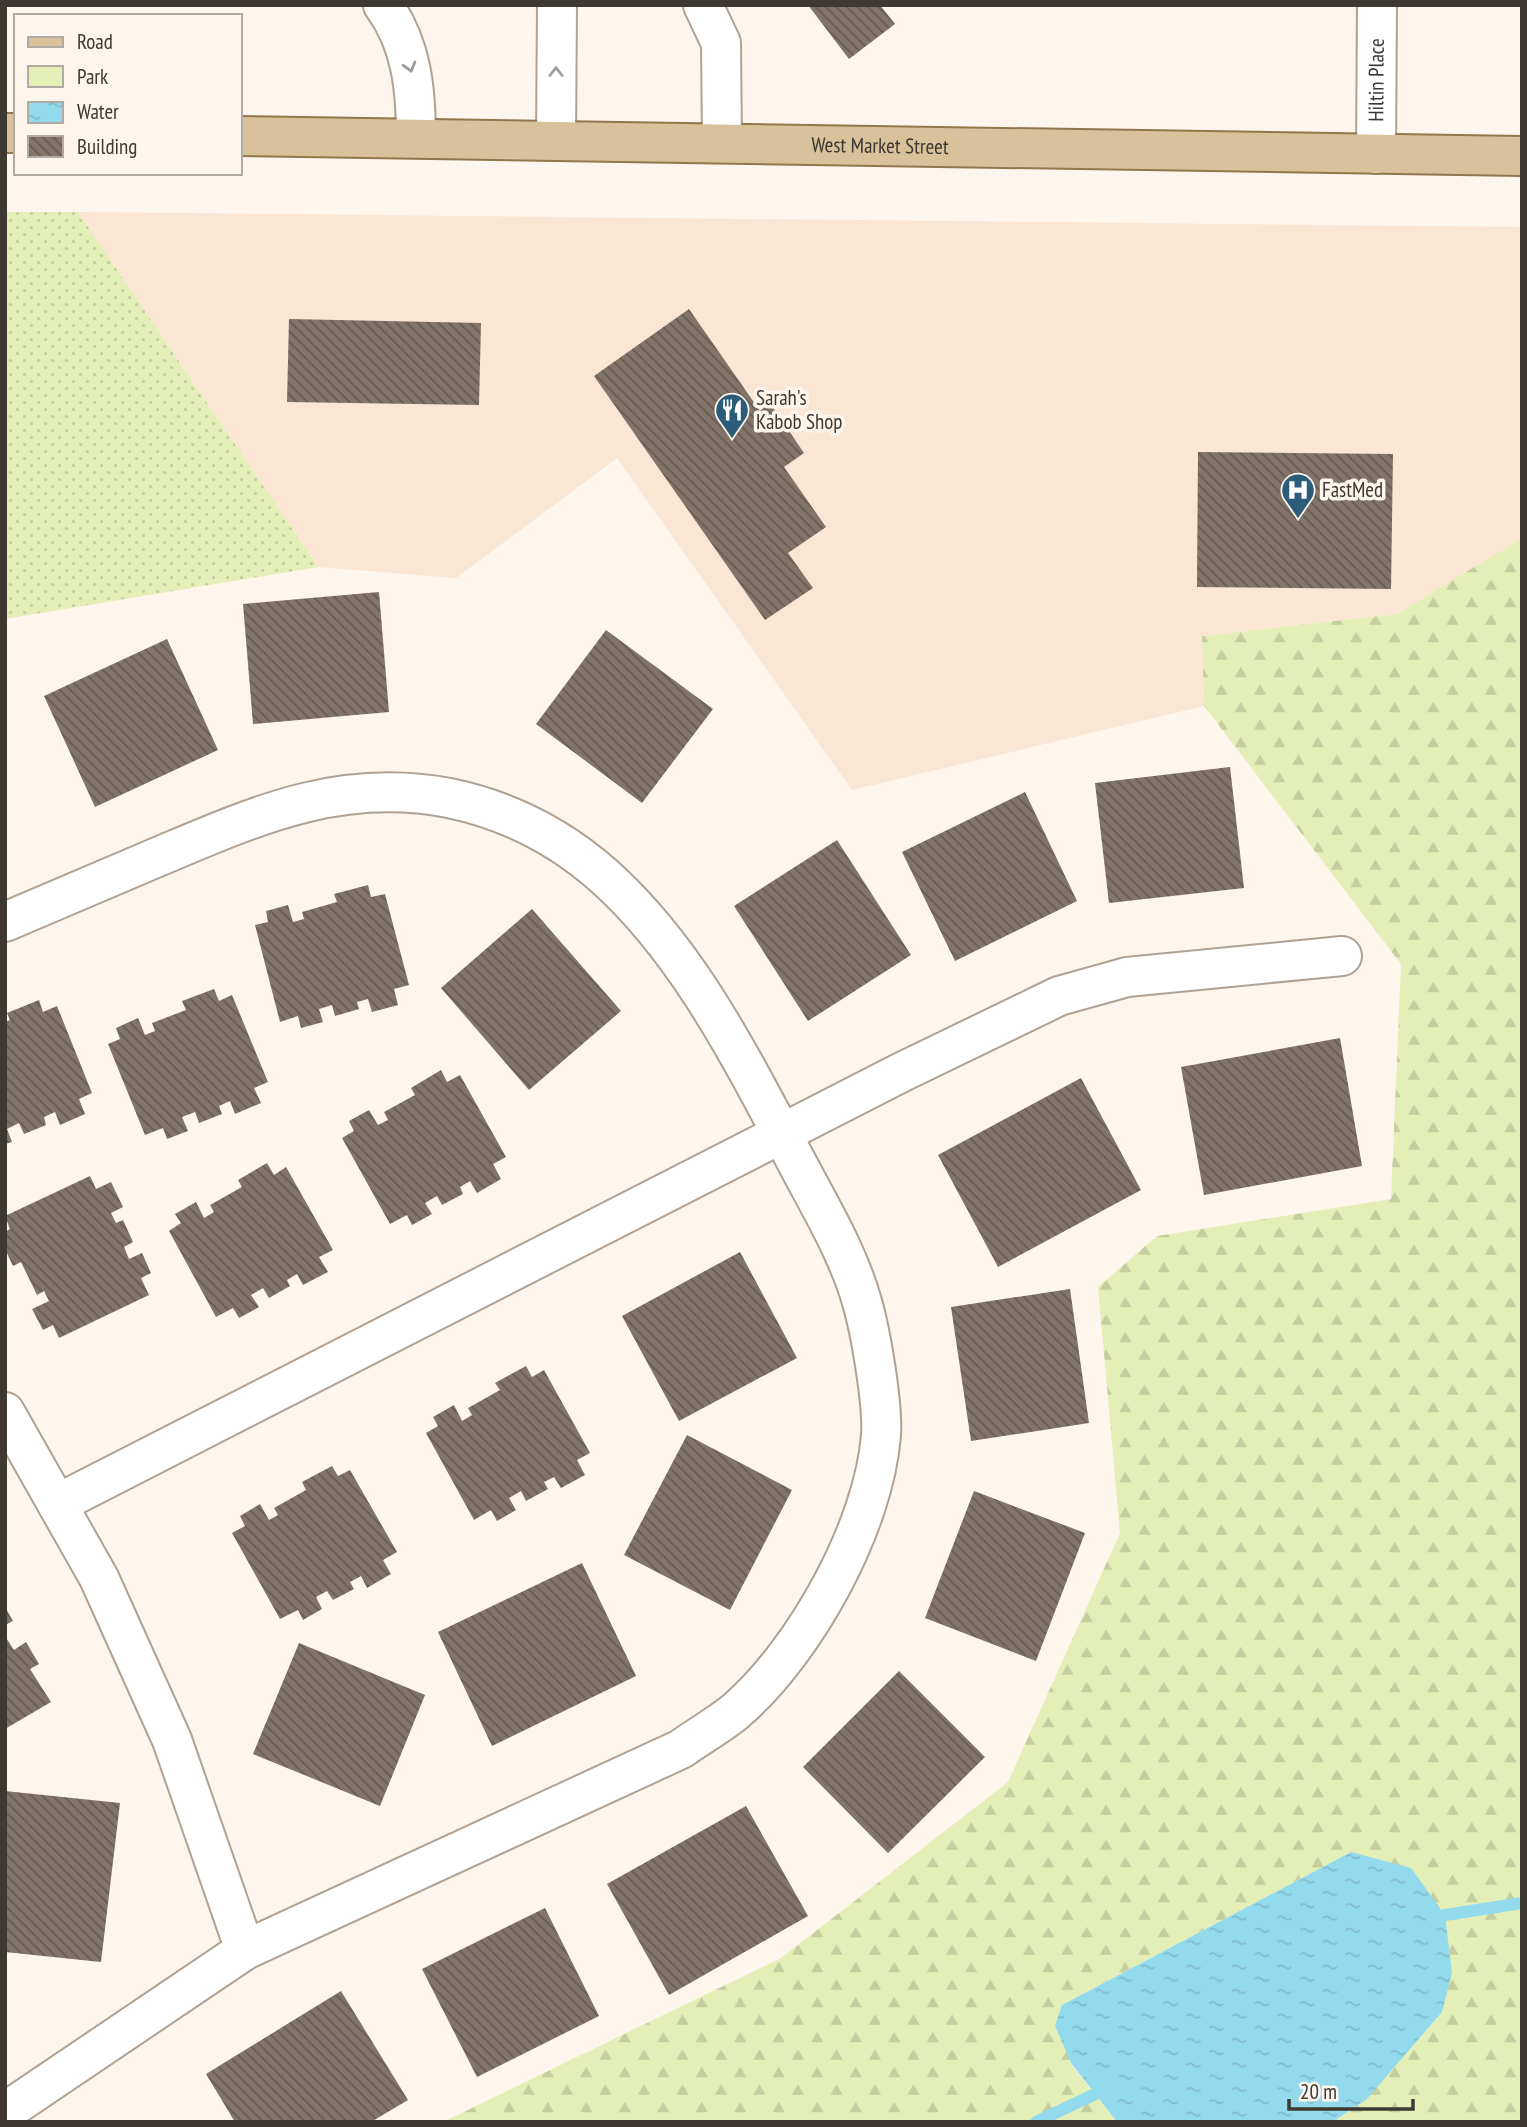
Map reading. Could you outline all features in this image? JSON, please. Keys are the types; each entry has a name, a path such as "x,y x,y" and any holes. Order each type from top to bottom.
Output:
{"main road":[{"name":"West Market Street","path":"242,136 1522,156"}],"street":[{"path":"383,5 398,26 416,90 416,138"},
{"path":"556,140 557,5"},
{"path":"703,5 721,43 722,142"},
{"name":"Hiltin Place","path":"1376,154 1377,5"},
{"path":"5,922 267,811 321,797 397,794 446,797 500,811 555,838 603,875 646,918 685,969 781,1134 839,1243 862,1301 873,1359 881,1433 868,1498 829,1594 780,1663 736,1710 681,1749 245,1950 5,2112"},
{"path":"57,1504 781,1134 1059,996 1127,977 1342,956"},
{"path":"5,1412 99,1578 172,1740 245,1950"}],"shaded area":[{"path":"78,212 1522,227 1522,538 1397,614 1202,636 1204,706 852,790 617,458 456,578 318,567"}],"green space":[{"path":"5,212 78,212 318,567 5,619"},
{"path":"1522,538 1522,2122 1332,2122 1366,2100 1351,1852 1062,2005 1070,2063 1117,2122 443,2122 781,1958 1008,1782 1120,1533 1098,1287 1157,1236 1391,1199 1401,964 1204,706 1202,636 1397,614"}],"water":[{"path":"1351,1852 1411,1868 1445,1915 1452,1973 1442,2012 1366,2100 1332,2122 1117,2122 1071,2063 1055,2026 1062,2005"}],"building":[{"path":"808,5 880,5 895,24 849,59"},
{"path":"689,309 760,411 770,403 804,453 784,467 826,527 788,553 813,588 765,620 594,376"},
{"path":"289,319 481,323 479,405 287,402"},
{"path":"1198,452 1393,454 1391,589 1197,587"},
{"path":"379,592 389,712 253,724 243,604"},
{"path":"606,630 713,709 642,803 536,724"},
{"path":"167,639 218,750 95,807 44,696"},
{"path":"1230,767 1244,888 1109,903 1095,783"},
{"path":"1025,792 1077,901 955,961 902,852"},
{"path":"837,840 911,955 808,1021 734,906"},
{"path":"368,885 371,897 385,894 409,985 394,989 398,1005 372,1012 368,999 357,1002 359,1009 335,1016 332,1005 319,1009 323,1022 301,1028 298,1016 280,1022 255,925 268,922 266,911 288,905 293,922 304,919 302,912 337,902 334,894"},
{"path":"532,909 621,1011 529,1090 441,988"},
{"path":"214,989 219,1001 232,995 268,1082 254,1088 261,1103 235,1114 230,1101 219,1106 222,1114 199,1123 195,1112 182,1117 188,1131 167,1139 163,1128 145,1135 108,1044 120,1039 116,1028 138,1018 145,1035 155,1031 152,1023 186,1010 182,1001"},
{"path":"39,1000 43,1012 57,1006 92,1093 79,1099 85,1114 60,1125 55,1112 44,1117 46,1125 24,1134 19,1123 7,1129 12,1142 5,1144 5,1022 10,1020 7,1013"},
{"path":"1340,1038 1362,1166 1204,1195 1181,1067"},
{"path":"441,1070 447,1082 460,1075 506,1157 493,1164 501,1179 477,1193 470,1181 460,1187 463,1194 442,1205 437,1196 425,1203 432,1214 412,1225 407,1215 390,1224 342,1138 354,1131 349,1121 369,1110 378,1125 388,1120 384,1112 415,1095 411,1088"},
{"path":"1081,1078 1141,1190 998,1267 938,1155"},
{"path":"267,1163 274,1175 286,1167 333,1250 319,1257 328,1272 303,1285 297,1274 287,1280 290,1286 269,1298 263,1288 251,1295 259,1307 239,1318 233,1308 216,1317 169,1231 181,1223 175,1214 196,1202 204,1218 214,1212 210,1205 242,1187 238,1180"},
{"path":"90,1176 96,1189 111,1182 123,1207 111,1213 116,1223 123,1220 133,1242 124,1247 129,1259 142,1253 151,1273 141,1278 149,1295 59,1338 53,1325 43,1330 32,1309 49,1301 44,1291 37,1295 21,1262 13,1266 5,1249 5,1232 10,1229 5,1216"},
{"path":"740,1252 797,1358 679,1421 622,1316"},
{"path":"1070,1289 1089,1423 971,1441 951,1307"},
{"path":"526,1366 532,1377 544,1370 590,1453 577,1460 585,1475 561,1488 554,1477 544,1482 548,1489 526,1501 521,1491 509,1498 516,1510 497,1521 491,1510 474,1520 426,1433 438,1426 433,1417 454,1405 462,1421 472,1415 468,1408 500,1390 495,1383"},
{"path":"687,1435 792,1490 730,1610 624,1555"},
{"path":"332,1466 338,1476 350,1470 397,1552 383,1560 391,1574 367,1588 361,1576 350,1582 354,1589 333,1600 327,1591 316,1597 322,1609 303,1620 298,1610 280,1619 232,1533 245,1526 240,1516 260,1504 269,1520 278,1515 274,1508 306,1490 302,1482"},
{"path":"974,1491 1085,1533 1036,1661 925,1618"},
{"path":"582,1563 636,1676 492,1746 438,1632"},
{"path":"5,1607 13,1621 5,1625"},
{"path":"5,1636 14,1650 26,1642 39,1664 30,1669 51,1702 5,1729"},
{"path":"299,1643 425,1695 380,1806 253,1754"},
{"path":"899,1671 985,1757 888,1853 803,1767"},
{"path":"5,1791 120,1803 101,1962 5,1952"},
{"path":"746,1806 808,1916 669,1995 607,1884"},
{"path":"545,1908 599,2016 477,2077 422,1969"},
{"path":"341,1991 408,2100 371,2122 235,2122 206,2074"}],"waterway":[{"path":"1432,1921 1445,1915 1522,1903"},
{"path":"1036,2122 1108,2088"}],"place":[{"name":"Sarah's Kabob Shop","path":"732,440"},
{"name":"FastMed","path":"1298,520"}]}
